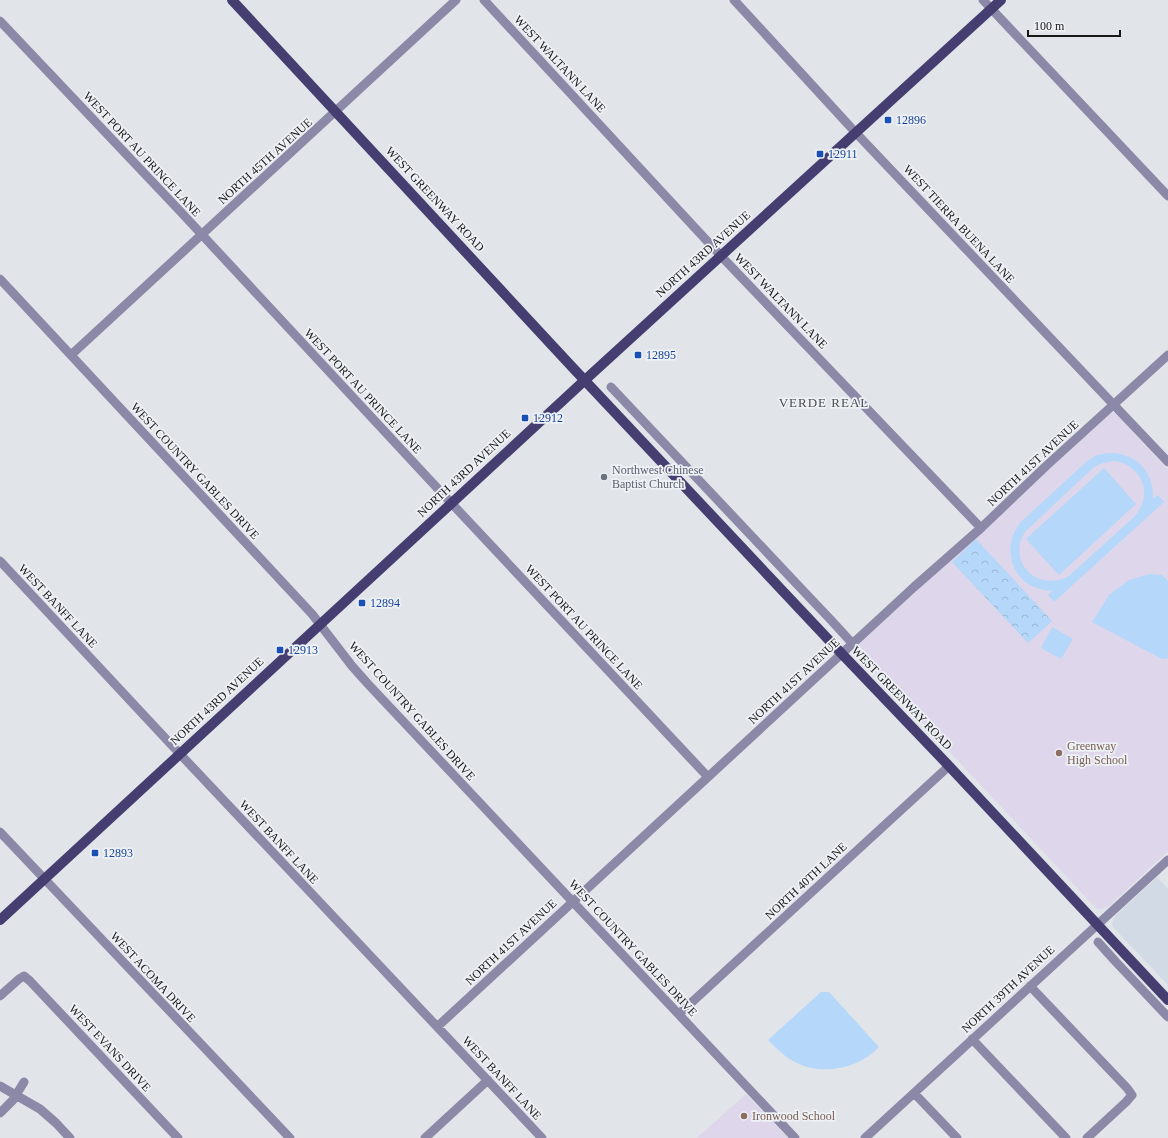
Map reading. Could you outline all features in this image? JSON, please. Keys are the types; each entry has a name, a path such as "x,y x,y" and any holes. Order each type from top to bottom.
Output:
{"main road":[{"name":"WEST GREENWAY ROAD","path":"232,0 585,380 1167,999"},
{"name":"NORTH 43RD AVENUE","path":"0,920 451,503 1001,0"}],"street":[{"name":"NORTH 45TH AVENUE","path":"71,355 456,0"},
{"name":"WEST WALTANN LANE","path":"484,0 721,256 981,528"},
{"name":"WEST TIERRA BUENA LANE","path":"734,0 856,133 1168,462"},
{"path":"983,0 1168,196"},
{"name":"WEST PORT AU PRINCE LANE","path":"0,21 179,210 708,777"},
{"name":"WEST COUNTRY GABLES DRIVE","path":"0,279 312,614 352,666 368,684 795,1138"},
{"name":"NORTH 41ST AVENUE","path":"437,1027 572,901 914,587 981,528 1045,467 1168,355"},
{"name":"WEST GREENWAY ROAD","path":"611,387 852,644"},
{"path":"619,416 629,406"},
{"name":"WEST BANFF LANE","path":"0,561 542,1138"},
{"name":"NORTH 40TH LANE","path":"679,1014 949,766"},
{"name":"WEST ACOMA DRIVE","path":"0,832 290,1138"},
{"name":"NORTH 39TH AVENUE","path":"865,1138 1168,860"},
{"path":"1098,942 1168,1017"},
{"name":"WEST EVANS DRIVE","path":"0,996 24,976 178,1138"},
{"path":"1030,986 1132,1095 1087,1138"},
{"name":"WEST GREENWAY ROAD","path":"1158,1007 1167,999"},
{"path":"972,1039 1066,1138"},
{"path":"425,1138 488,1080"},
{"path":"0,1113 14,1100 24,1082"},
{"path":"0,1086 40,1109 70,1138"},
{"path":"914,1093 957,1138"}],"shaded area":[{"name":"Greenway High School","path":"1111,413 1117,414 1168,470 1168,851 1109,906 1098,909 855,651 856,646"},
{"path":"1157,877 1168,889 1168,985 1112,925 1116,915"},
{"name":"Ironwood School","path":"746,1094 788,1138 697,1138"}],"green space":[{"path":"1108,453 1118,454 1135,460 1147,472 1151,480 1153,499 1158,495 1164,502 1054,602 1048,595 1052,591 1043,590 1027,583 1014,568 1011,558 1012,538 1016,528 1023,520 1086,462 1097,455","holes":["1114,461 1132,468 1138,475 1144,491 1140,509 1134,517 1069,576 1057,580 1046,581 1028,572 1022,564 1020,554 1020,543 1025,532 1094,467 1103,463"]},
{"path":"1104,468 1136,504 1059,575 1026,539"},
{"path":"976,539 1052,621 1028,643 952,562"},
{"path":"1150,574 1162,575 1168,581 1168,658 1162,659 1092,622 1109,595 1129,580"},
{"path":"1052,627 1073,639 1061,659 1041,648"},
{"path":"821,992 829,992 879,1047 862,1060 852,1065 841,1068 818,1069 807,1067 793,1061 768,1040"}],"place":[{"name":"12896","path":"888,120"},
{"name":"12911","path":"820,154"},
{"name":"12895","path":"638,355"},
{"name":"12912","path":"525,418"},
{"name":"Northwest Chinese Baptist Church","path":"604,477"},
{"name":"12894","path":"362,603"},
{"name":"12913","path":"280,650"},
{"name":"Greenway High School","path":"1059,753"},
{"name":"12893","path":"95,853"},
{"name":"Ironwood School","path":"744,1116"}],"district":[{"name":"VERDE REAL","path":"824,402"}]}
